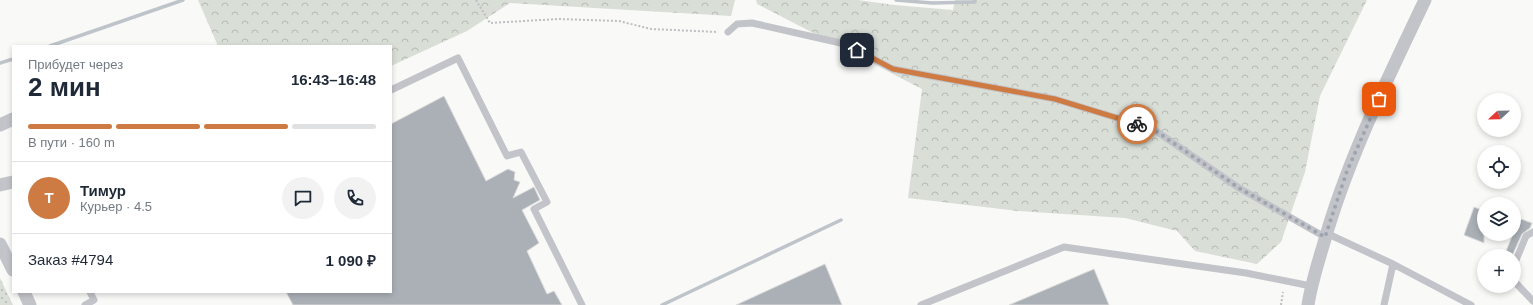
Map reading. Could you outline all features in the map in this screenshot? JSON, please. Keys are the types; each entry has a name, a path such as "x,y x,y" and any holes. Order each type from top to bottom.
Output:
{"street":[{"path":"1308,305 1311,286 1347,171 1385,84 1425,0"},
{"path":"0,125 12,120"},
{"path":"0,185 12,182"},
{"path":"0,244 12,268"},
{"path":"24,293 30,305"}],"lane":[{"path":"728,32 737,24 752,23 845,44 893,69 1055,99 1153,129 1239,188 1326,235 1393,264 1471,305"},
{"path":"392,90 458,58 507,156 521,152 547,202 534,209 582,305"},
{"path":"1521,249 1526,236 1533,232"},
{"path":"922,305 1064,247 1246,273 1311,286"},
{"path":"1384,305 1393,264"},
{"path":"1521,288 1533,301"},
{"path":"84,305 94,300 90,293"}],"path":[{"path":"476,0 490,23 558,20 619,21 651,29 728,32"},
{"path":"1281,305 1283,292"}],"green space":[{"path":"198,0 735,0 731,16 510,3 467,31 392,66 392,45 218,45"},
{"path":"756,0 858,0 894,5 953,10 955,0 1367,0 1320,96 1305,172 1281,242 1257,264 1195,251 1177,231 1125,218 1018,211 908,198 922,89 757,4"},
{"path":"0,278 13,305 0,305"}],"building":[{"path":"444,96 486,181 508,169 515,172 514,180 520,182 513,198 534,187 540,200 522,210 539,243 527,251 547,294 554,291 562,305 293,305 287,293 392,293 392,123"},
{"path":"1474,207 1477,208 1477,240 1464,235"},
{"path":"1521,219 1532,223 1530,228 1521,236"},
{"path":"1510,241 1519,241 1515,249 1507,249"},
{"path":"825,264 842,305 736,305"},
{"path":"1094,269 1109,305 1009,305"}],"waterway":[{"path":"53,45 183,0"},
{"path":"896,0 932,3 975,2 975,0"},
{"path":"0,63 12,59"},
{"path":"662,305 841,220"}],"way so far":[{"path":"1137,124 1153,129 1239,188 1325,237 1347,171 1379,99"}],"route":[{"path":"857,50 893,69 1055,99 1137,124"}]}
